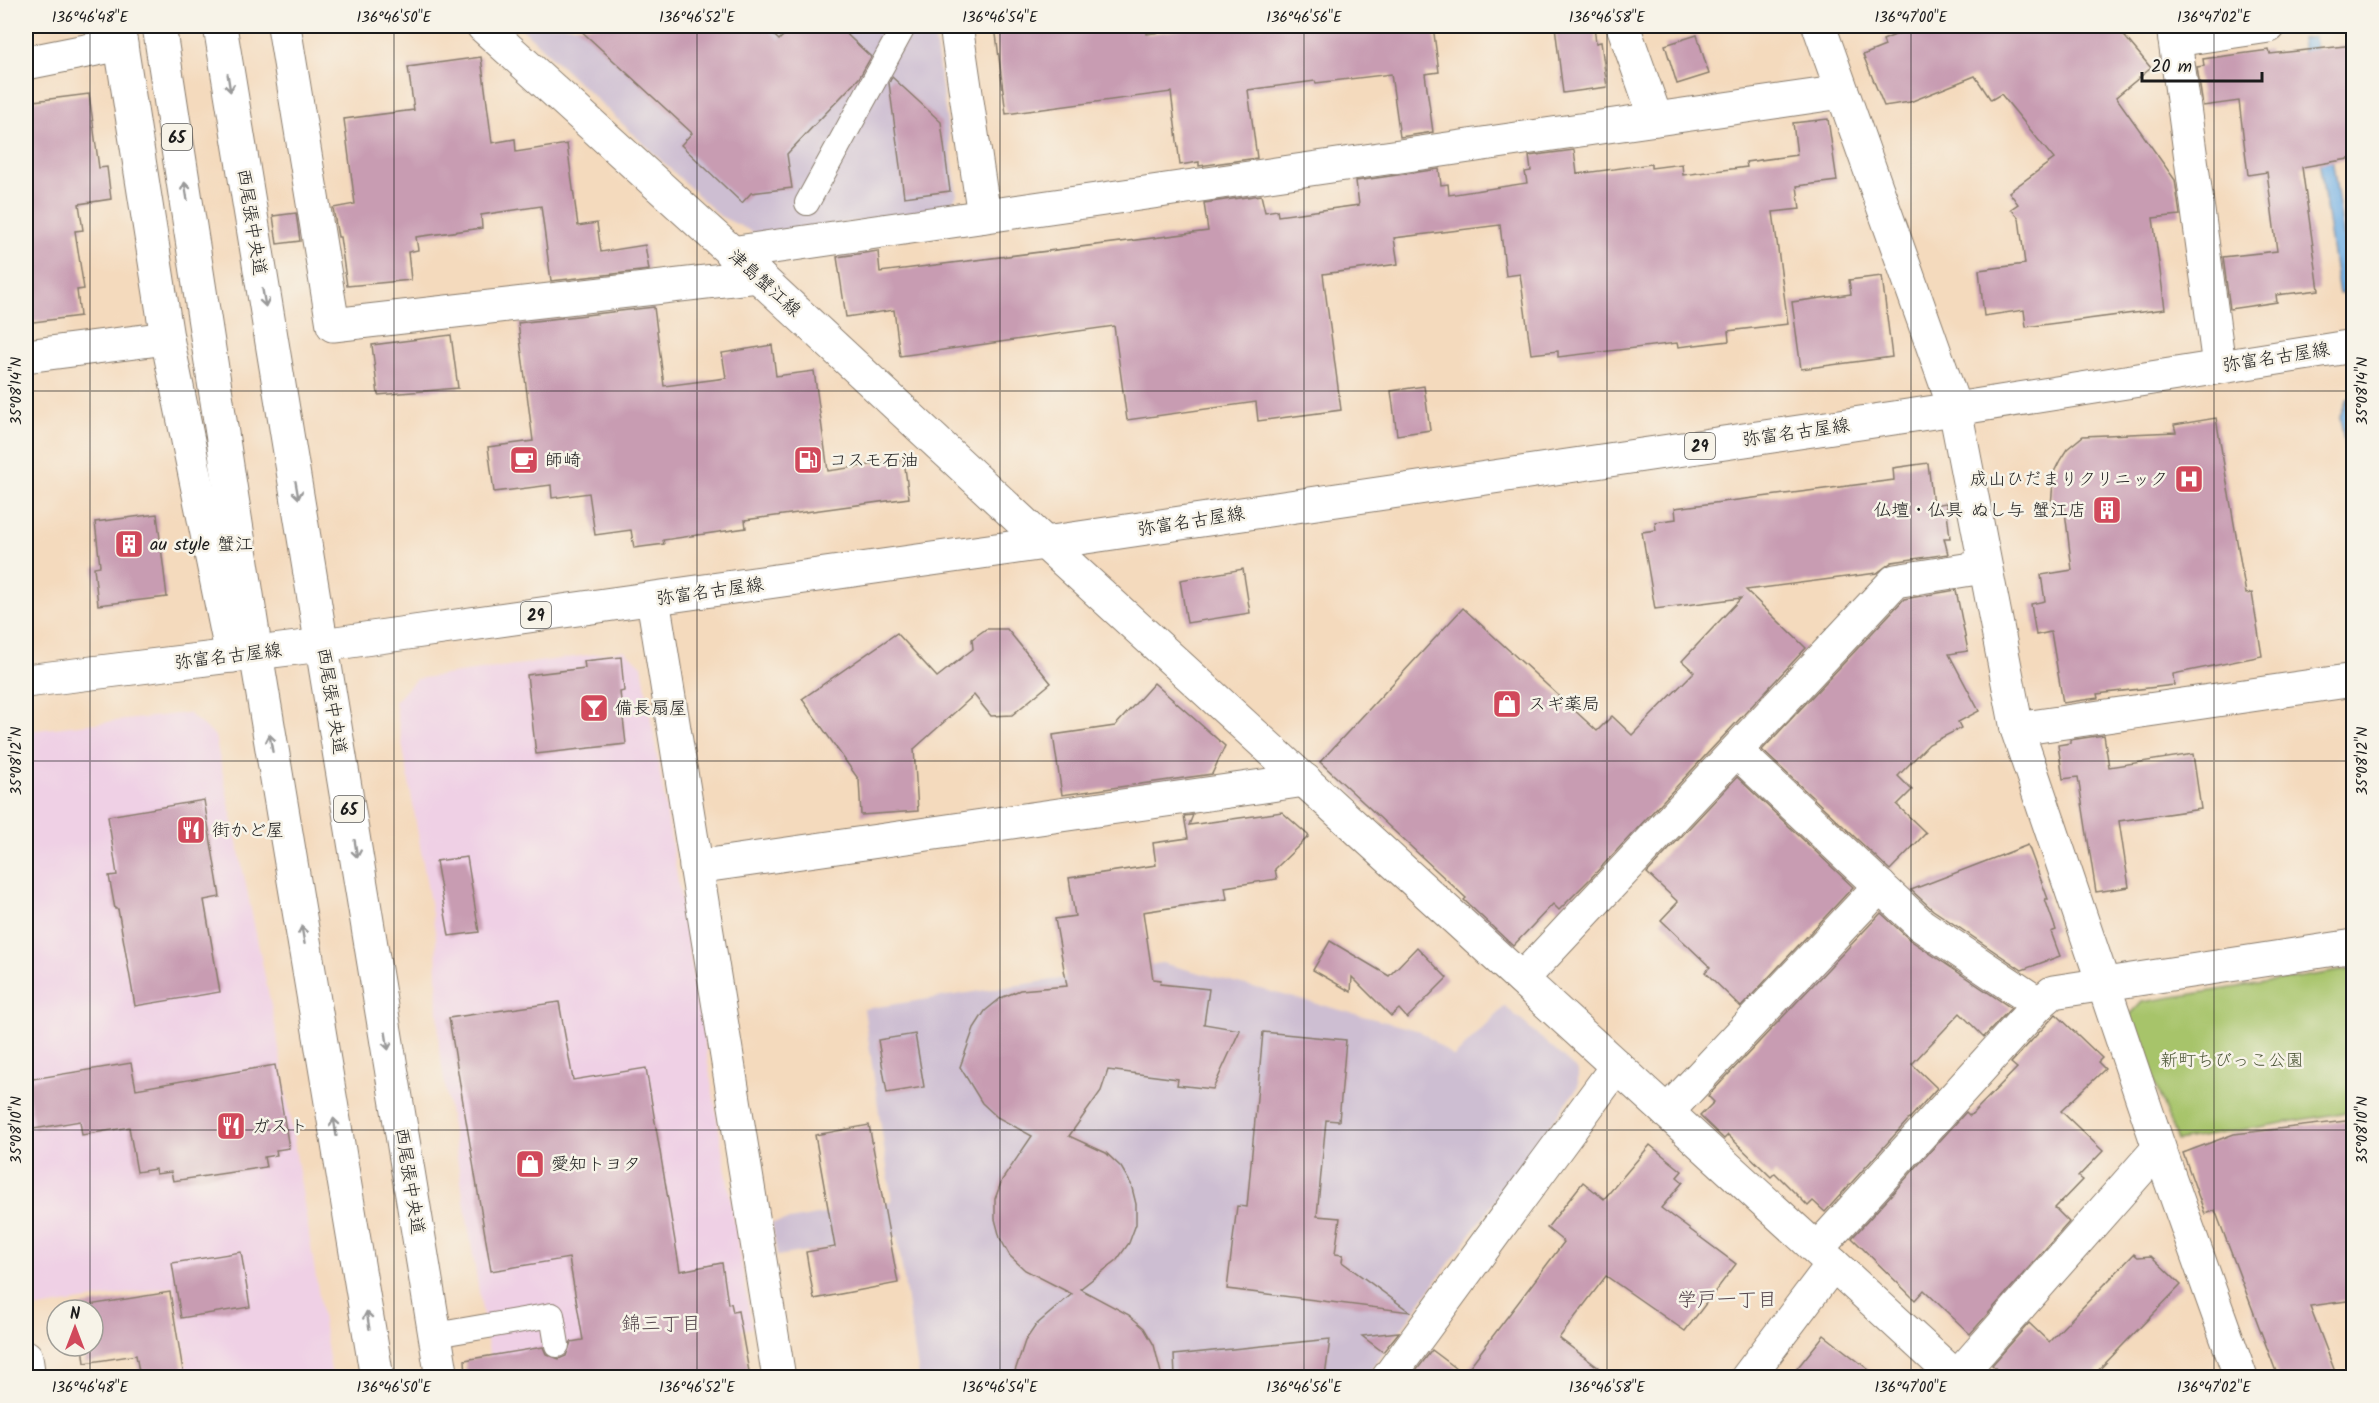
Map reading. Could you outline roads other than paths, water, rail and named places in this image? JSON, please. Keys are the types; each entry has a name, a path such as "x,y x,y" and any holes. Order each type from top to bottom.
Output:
{"street":[{"name":"65","path":"159,26 196,249 244,654 377,1377"},
{"name":"西尾張中央道","path":"220,26 442,1377"},
{"path":"284,26 333,325 758,276"},
{"name":"津島蟹江線","path":"483,26 1957,1377"},
{"path":"956,26 984,216"},
{"path":"1623,26 1656,119"},
{"path":"1819,26 1955,409 1984,567 2018,729 2159,1148 2241,1377"},
{"path":"2219,366 2174,33 2269,26"},
{"path":"26,63 120,35 167,338 244,654"},
{"path":"731,253 1842,92"},
{"path":"26,356 167,338"},
{"name":"弥富名古屋線","path":"26,681 322,645 1045,543 1955,409 2354,346"},
{"path":"1522,979 1895,581 1984,567"},
{"path":"653,599 779,1377"},
{"path":"2018,729 2354,680"},
{"path":"1736,751 1921,925 2039,1004"},
{"path":"696,867 1305,780"},
{"path":"1667,1112 1880,886"},
{"path":"1747,1377 1825,1256 2039,1004 2053,992 2354,946"},
{"path":"1388,1377 1617,1066"},
{"path":"1957,1377 2159,1148"},
{"path":"26,1357 29,1377"}],"lane":[{"path":"807,202 904,26"},
{"path":"435,1335 552,1315 557,1345"}],"water":[{"path":"2314,37 2352,292 2339,294 2301,39"},
{"path":"2354,398 2353,498 2340,416 2347,399"}],"place":[{"name":"師崎","path":"524,460"},
{"name":"コスモ石油","path":"808,460"},
{"name":"成山ひだまりクリニック","path":"2189,479"},
{"name":"仏壇・仏具 ぬし与 蟹江店","path":"2107,510"},
{"name":"au style 蟹江","path":"129,544"},
{"name":"スギ薬局","path":"1507,704"},
{"name":"備長扇屋","path":"594,708"},
{"name":"街かど屋","path":"191,830"},
{"name":"ガスト","path":"231,1126"},
{"name":"愛知トヨタ","path":"530,1164"}],"district":[{"name":"学戸一丁目","path":"1727,1299"},
{"name":"錦三丁目","path":"661,1323"}],"park label":[{"name":"新町ちびっこ公園","path":"2232,1060"}]}
